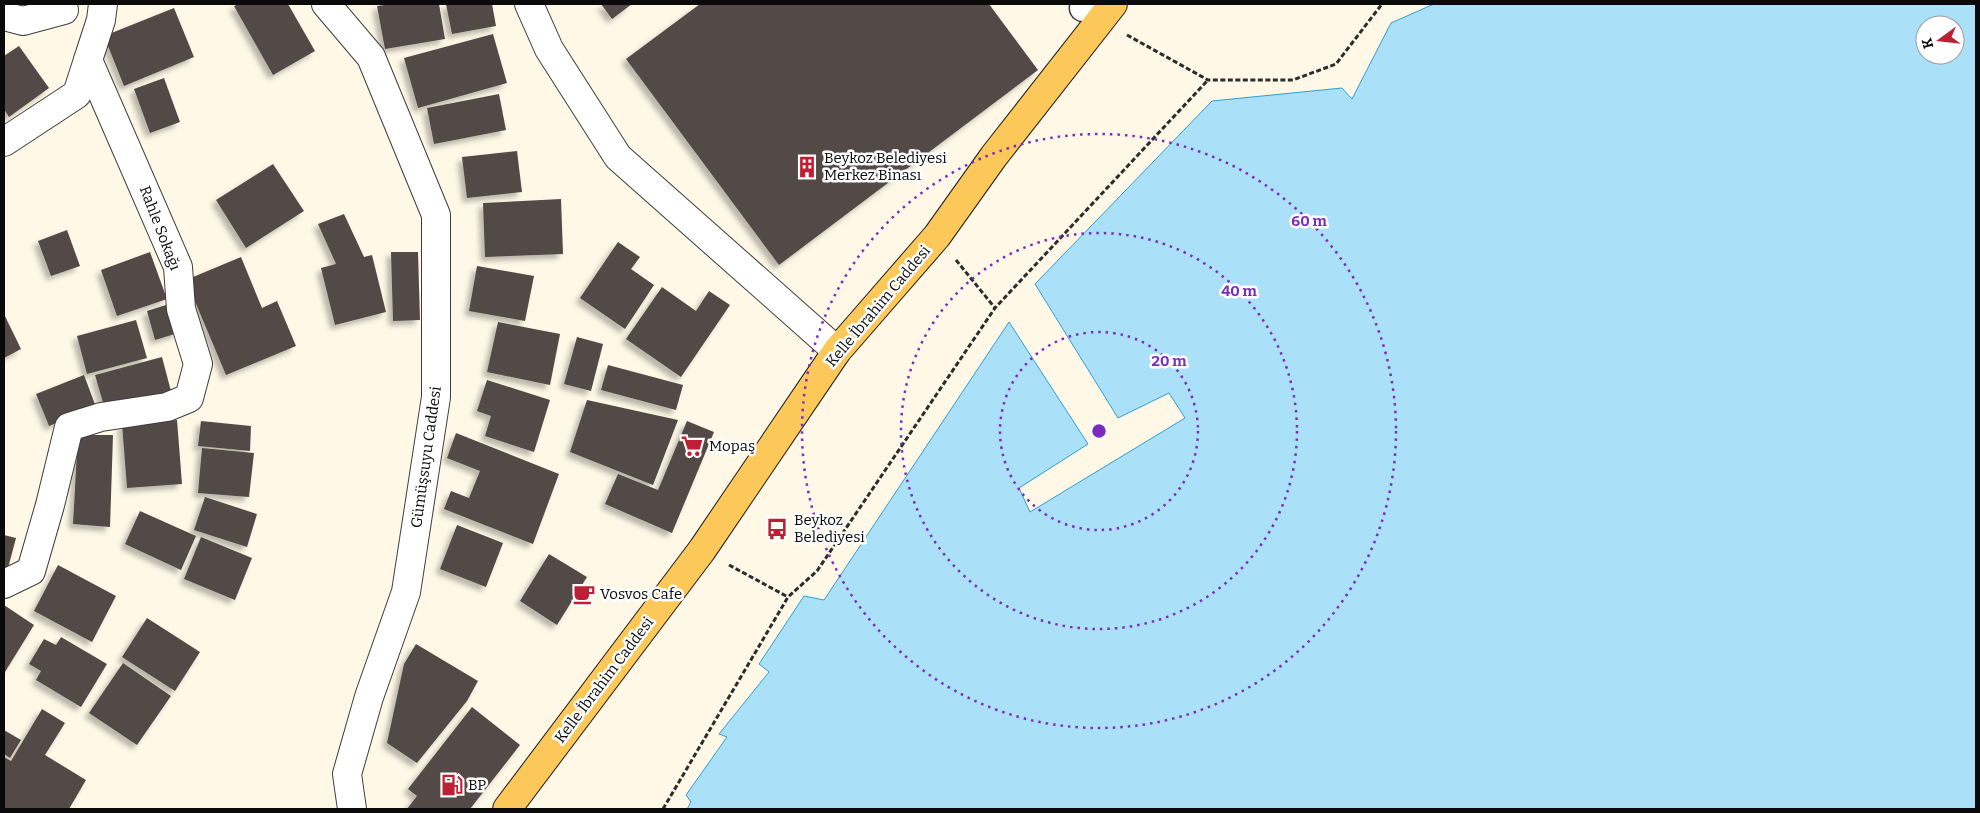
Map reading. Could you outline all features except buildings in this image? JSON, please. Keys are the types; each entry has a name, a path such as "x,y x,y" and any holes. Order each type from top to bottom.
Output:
{"main road":[{"name":"Kelle İbrahim Caddesi","path":"507,809 702,550 837,351 937,236 1096,9"}],"street":[{"path":"4,142 77,94 101,20 103,4"},
{"name":"Gümüşsuyu Caddesi","path":"326,4 371,57 436,215 436,397 406,592 369,696 347,774 352,809"},
{"path":"529,4 549,49 618,157 837,351"},
{"path":"4,16 23,21 61,7 92,49"},
{"name":"Rahle Sokağı","path":"4,584 31,571 50,505 69,427 101,417 167,407 189,398 198,364 181,309 178,266 92,49"}],"path":[{"path":"1096,9 1208,80 1293,80 1336,64 1382,4"},
{"path":"663,809 788,597 817,571 995,308 1208,80"},
{"name":"Kelle İbrahim Caddesi","path":"937,236 995,308"},
{"path":"702,550 788,597"}],"water":[{"path":"1434,4 1976,4 1976,809 687,809 691,802 686,795 727,737 719,734 769,672 759,664 804,596 824,600 1009,322 1088,444 1019,488 1030,512 1185,418 1169,393 1118,418 1035,284 1212,101 1342,88 1352,99 1391,23"}],"place":[{"name":"Beykoz Belediyesi Merkez Binası","path":"807,167"},
{"name":"Mopaş","path":"692,446"},
{"name":"Beykoz Belediyesi","path":"777,529"},
{"name":"Vosvos Cafe","path":"584,594"},
{"name":"BP","path":"452,785"}]}
